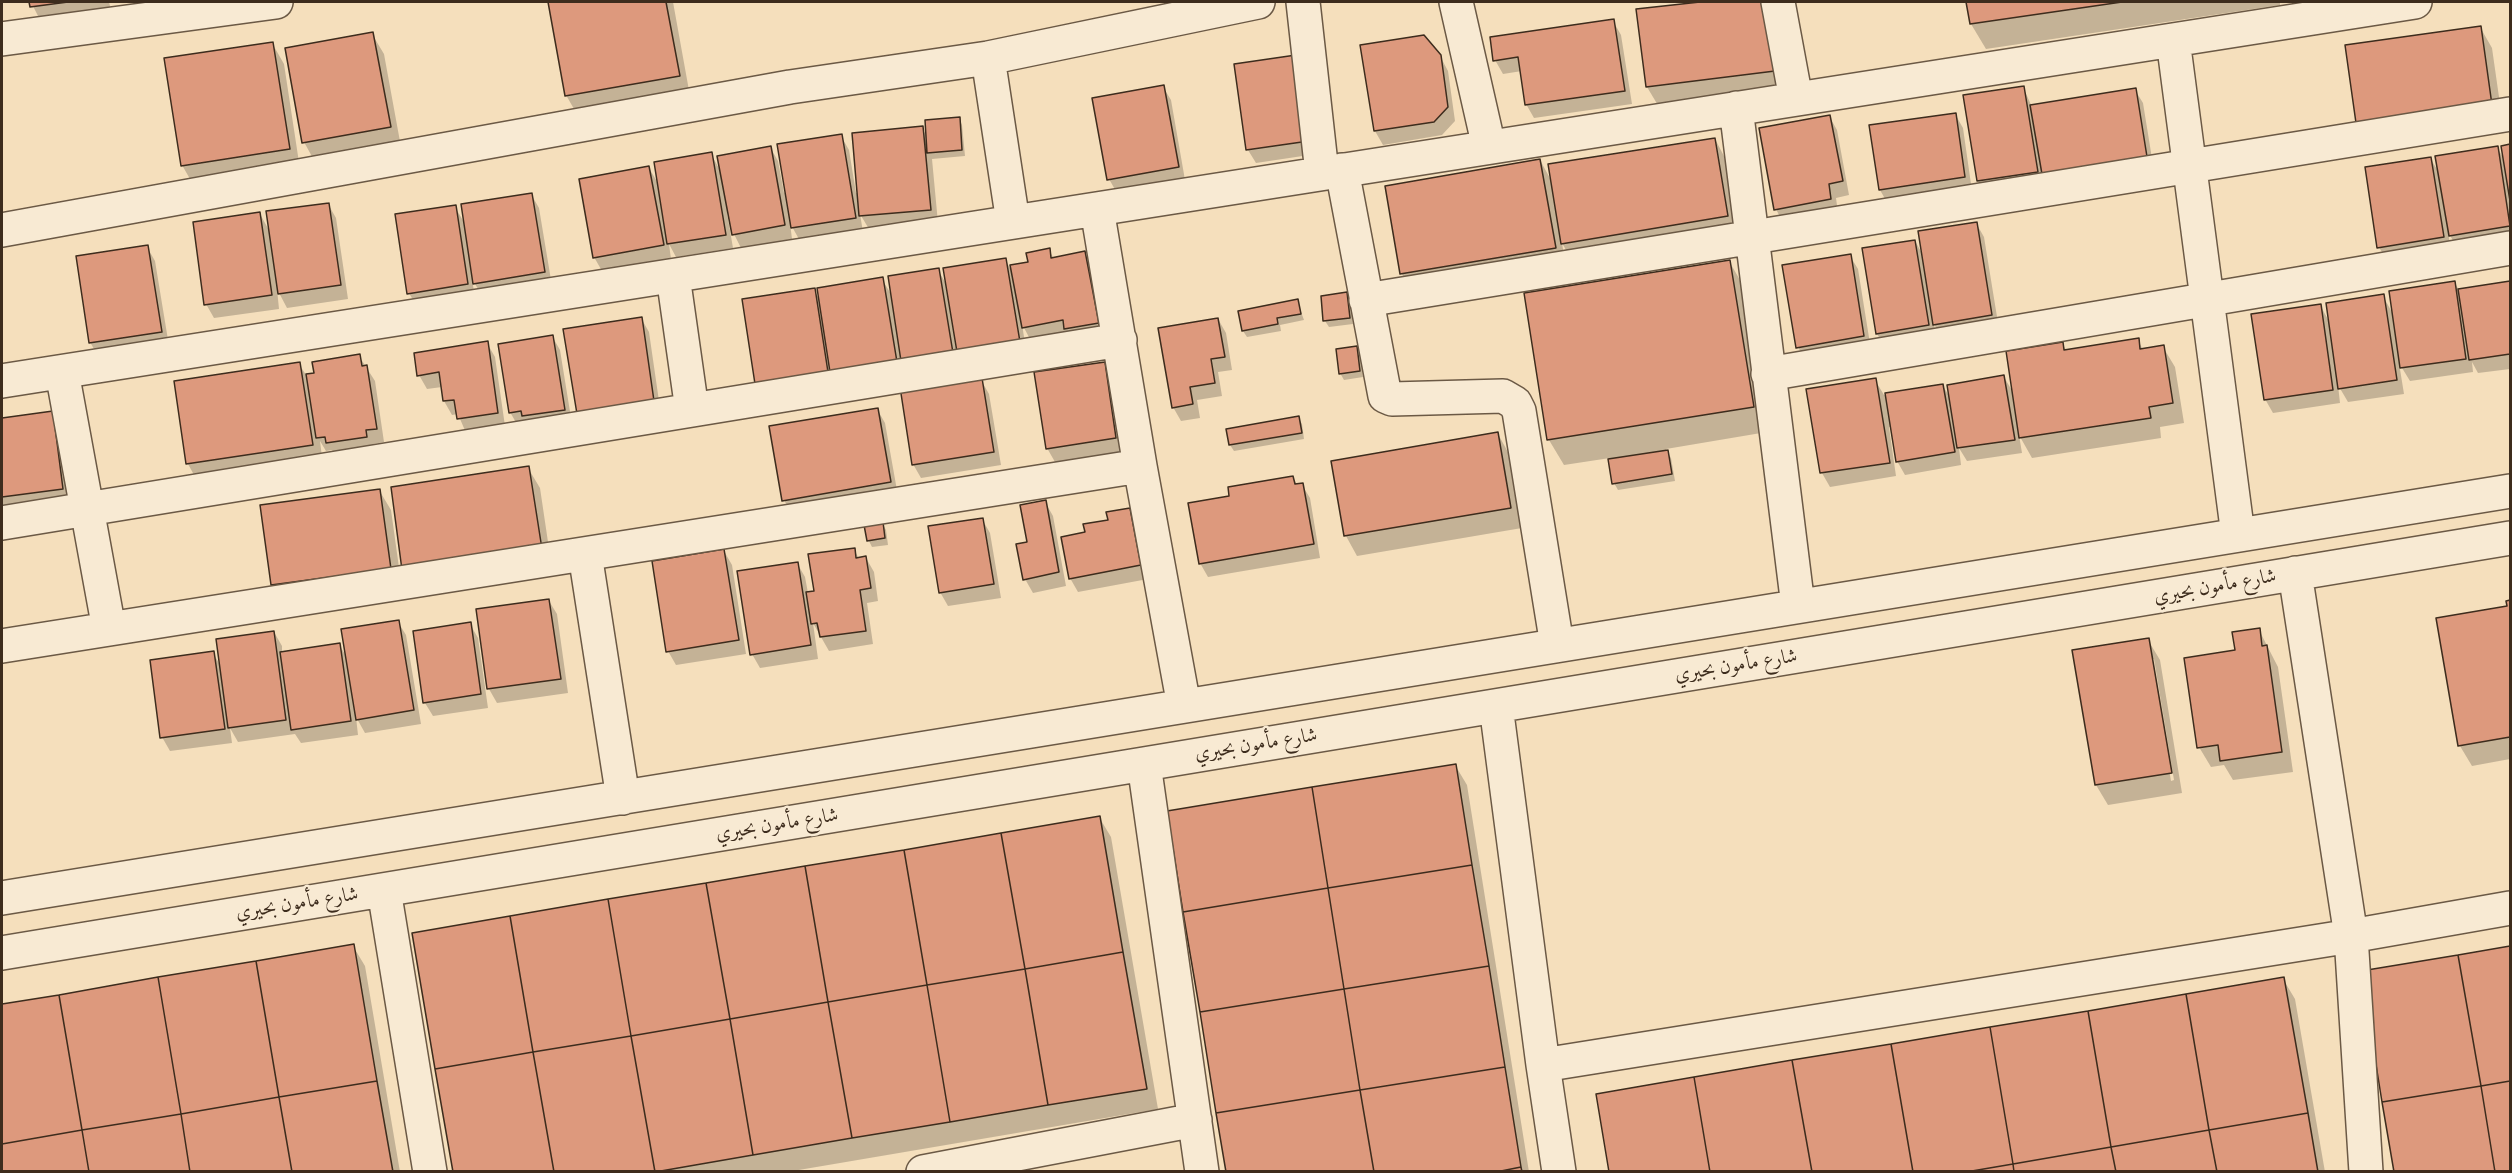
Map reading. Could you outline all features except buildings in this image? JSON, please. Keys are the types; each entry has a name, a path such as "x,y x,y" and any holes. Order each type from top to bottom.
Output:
{"street":[{"path":"2,39 276,2"},
{"path":"2,230 790,87 987,58 1258,2"},
{"path":"1303,2 1332,172 1366,300 1385,396 1392,399 1503,396 1515,404 1519,411 1557,645"},
{"path":"1456,2 1489,147"},
{"path":"1778,2 1796,99"},
{"path":"2,381 2415,2"},
{"path":"2173,40 2238,535"},
{"path":"987,58 1013,222"},
{"path":"1736,108 1798,606"},
{"path":"1366,300 2511,114"},
{"path":"1097,208 1140,465 1184,706"},
{"path":"1768,374 2511,248"},
{"path":"673,276 692,410"},
{"path":"2,523 1120,340"},
{"path":"62,372 109,629"},
{"path":"2,646 1140,465"},
{"path":"2,898 2511,491"},
{"name":"شارع مأمون بحيري","path":"2,953 2511,538"},
{"path":"585,554 623,798"},
{"path":"2295,573 2351,936 2366,1172"},
{"path":"1496,706 1559,1172"},
{"path":"1144,764 1202,1172"},
{"path":"384,890 430,1172"},
{"path":"1543,1065 2351,936 2511,908"},
{"path":"923,1172 1195,1120"}]}
